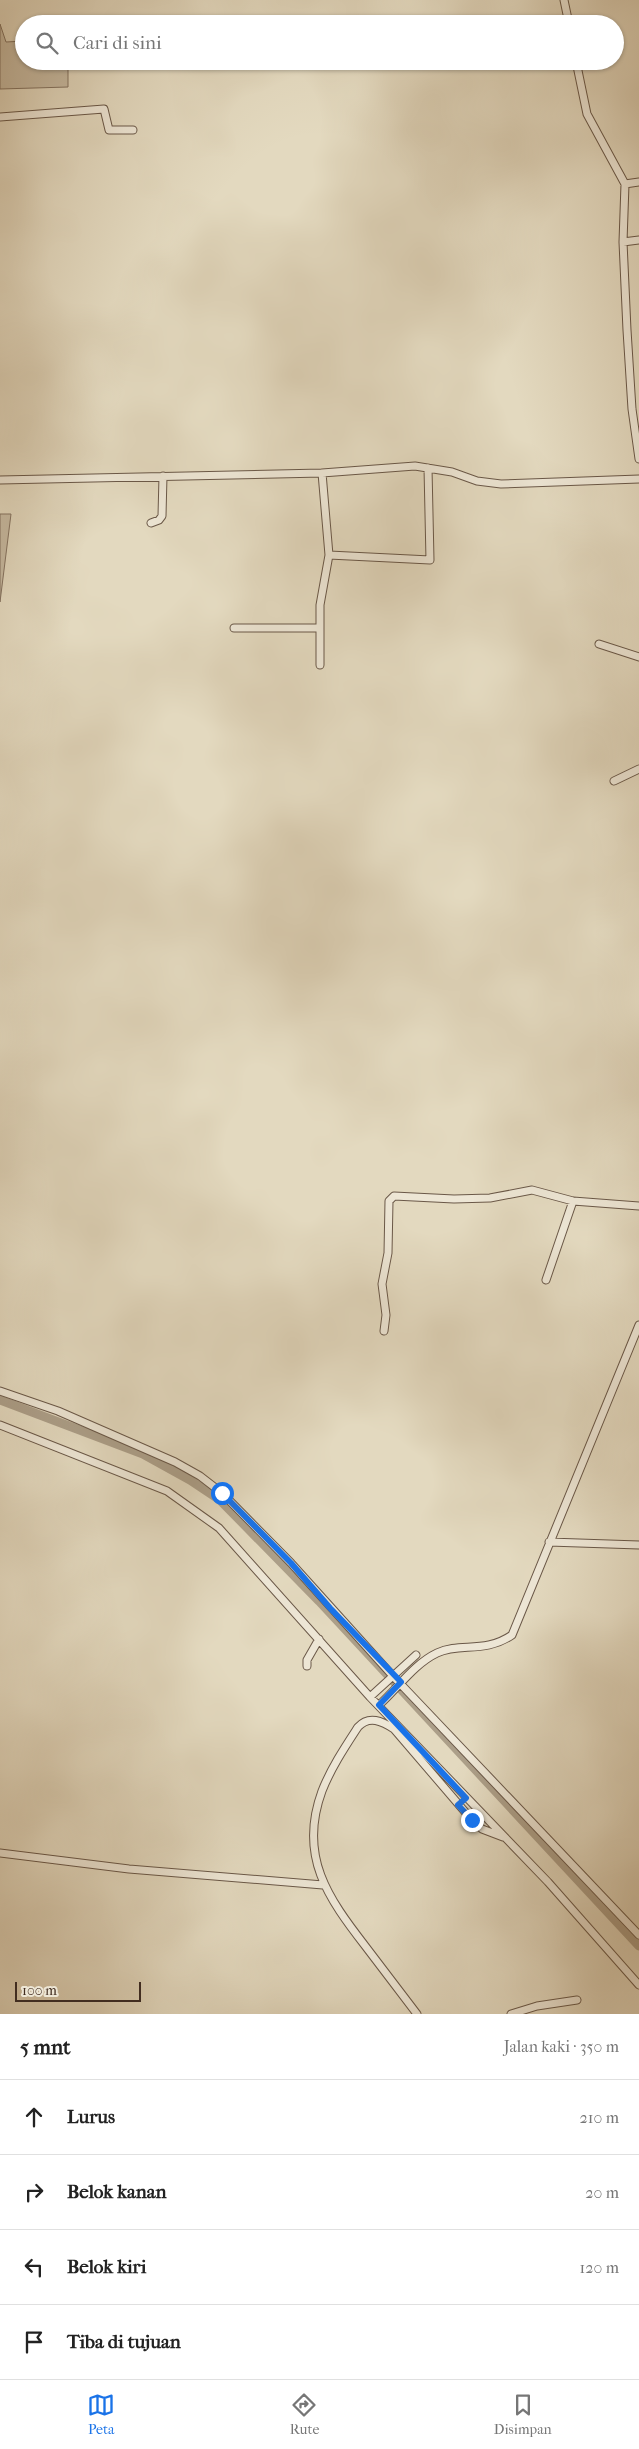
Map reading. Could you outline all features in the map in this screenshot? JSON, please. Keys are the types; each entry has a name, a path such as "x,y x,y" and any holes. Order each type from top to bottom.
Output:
{"street":[{"path":"564,0 567,15"},
{"path":"578,70 587,114 625,184 623,242 632,410 639,459"},
{"path":"0,117 104,109 109,130 133,130"},
{"path":"625,184 639,182"},
{"path":"623,242 639,240"},
{"path":"0,480 322,473 415,466 452,472 476,481 501,484 639,479"},
{"path":"329,555 430,560 428,468"},
{"path":"320,665 320,605 329,555 322,473"},
{"path":"151,522 159,520 162,516 163,476"},
{"path":"234,628 320,628"},
{"path":"599,644 639,657"},
{"path":"614,781 639,769"},
{"path":"384,1331 386,1315 382,1284 387,1258 391,1198 408,1196 454,1199 490,1198 532,1190 574,1201 639,1206"},
{"path":"546,1280 574,1201"},
{"path":"379,1705 399,1684 439,1652 489,1646 512,1635 639,1325"},
{"path":"0,1391 58,1411 176,1462 200,1476 222,1493 260,1530 391,1676 639,1935"},
{"path":"0,1426 167,1491 195,1509 219,1528 319,1639 372,1694 379,1705 548,1882 639,1985"},
{"path":"549,1542 639,1545"},
{"path":"307,1666 307,1660 319,1639"},
{"path":"372,1694 416,1656"},
{"path":"417,2014 338,1910 323,1885 314,1850 314,1827 318,1804 334,1768 362,1723 370,1720 382,1722 394,1729 458,1805 482,1829 503,1837"},
{"path":"458,1805 466,1798"},
{"path":"0,1854 130,1869 323,1885"},
{"path":"511,2014 537,2006 577,2000"}],"shaded area":[{"path":"0,24 6,42 15,42 15,70 68,70 68,87 0,89"},
{"path":"0,514 11,514 0,602"}],"waterway":[{"path":"0,1400 143,1454 190,1480 220,1500 319,1601 639,1946"}],"route":[{"path":"222,1493 260,1530 392,1675 401,1682 379,1705 466,1798 458,1805 472,1820"}]}
